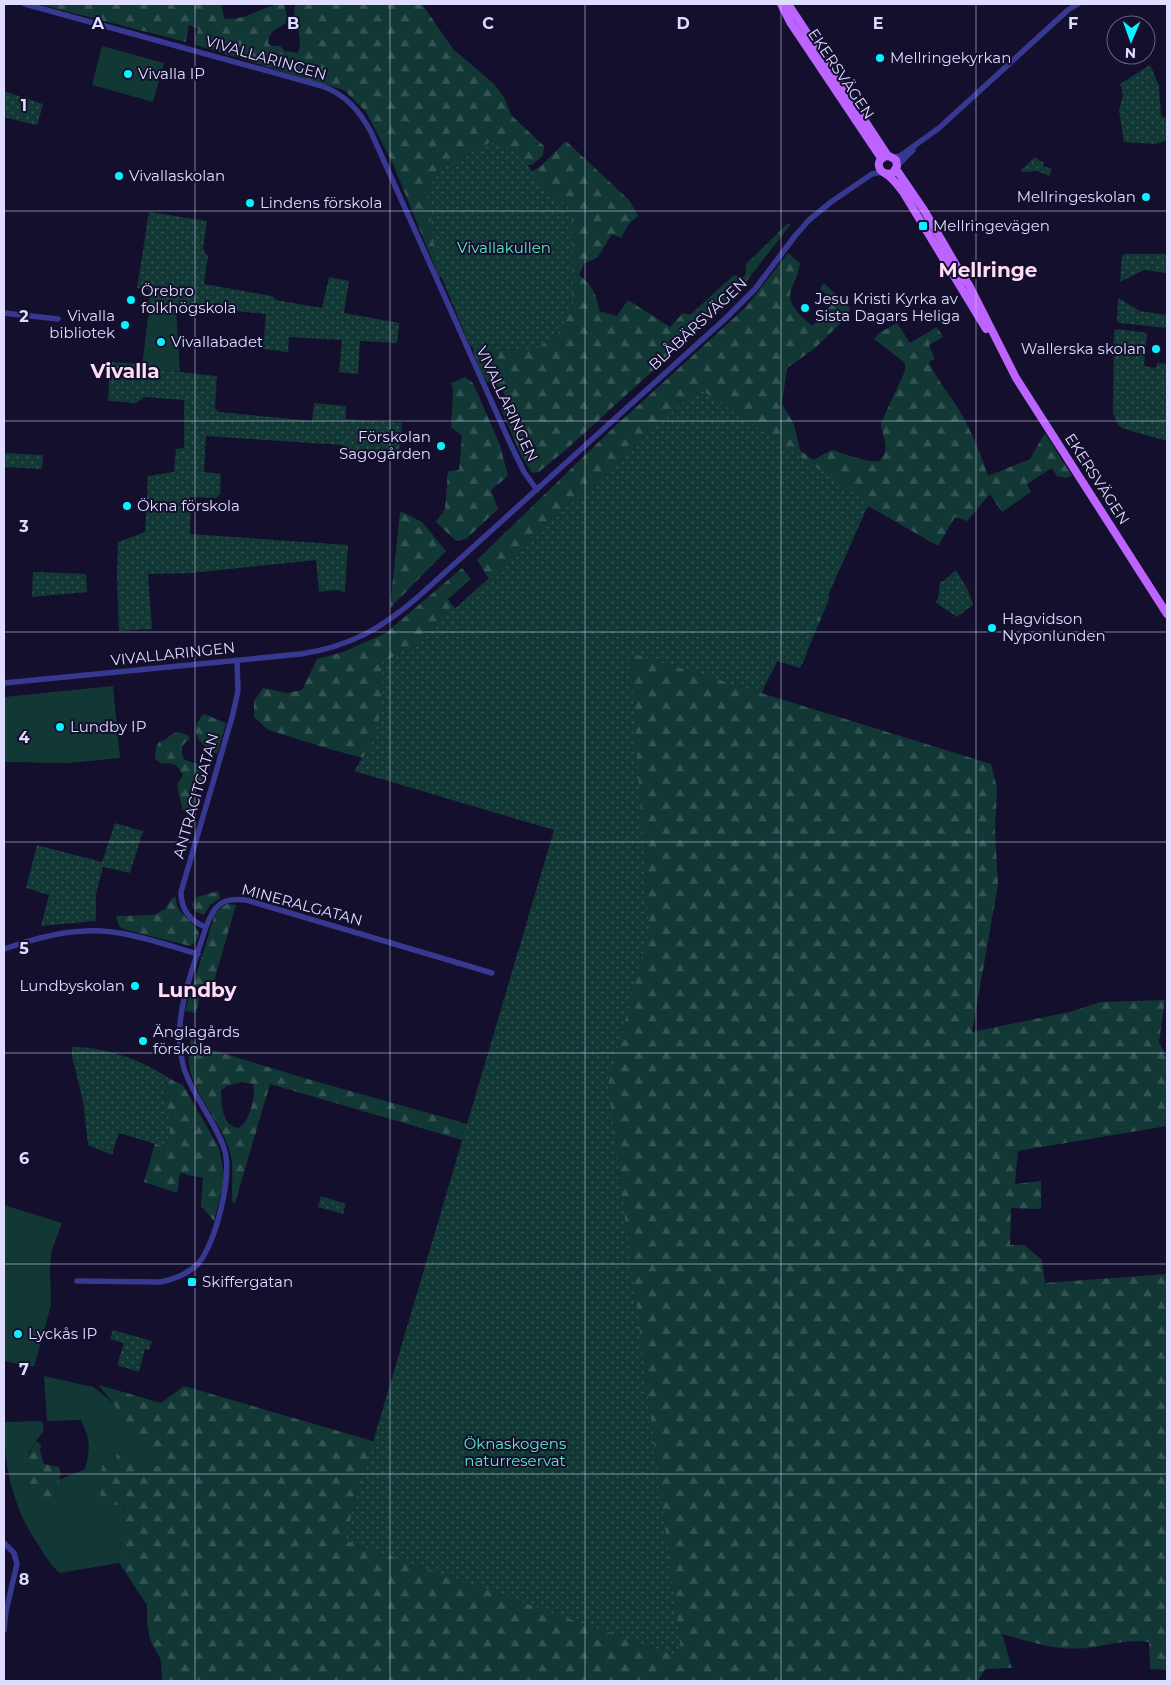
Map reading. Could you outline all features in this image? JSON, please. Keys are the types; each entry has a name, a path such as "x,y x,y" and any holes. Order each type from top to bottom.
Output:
{"main road":[{"name":"EKERSVÄGEN","path":"781,4 792,17 885,158"},
{"name":"EKERSVÄGEN","path":"788,4 792,17"},
{"path":"885,158 896,160 897,167 893,173 884,173 879,168 885,158"},
{"name":"EKERSVÄGEN","path":"897,167 924,210 1006,360 1167,612"},
{"name":"EKERSVÄGEN","path":"884,173 903,192 963,282"}],"street":[{"name":"VIVALLARINGEN","path":"4,683 314,652 350,642 386,623 419,596 537,490 524,472 510,443 363,117 345,98 327,88 25,4"},
{"path":"885,158 900,156 931,134 1068,10 1078,4"},
{"path":"897,167 912,148"},
{"name":"BLÅBÄRSVÄGEN","path":"537,490 740,305 755,289 791,240 809,220 831,202 872,174 885,158"},
{"name":"BLÅBÄRSVÄGEN","path":"872,174 884,173"},
{"path":"4,313 58,319"},
{"name":"ANTRACITGATAN","path":"206,927 199,925 187,914 182,903 181,892 233,714 238,691 237,660"},
{"name":"MINERALGATAN","path":"78,1281 161,1282 170,1280 198,1264 212,1238 227,1178 226,1157 220,1140 185,1073 180,1042 182,1010 206,927 210,916 217,906 231,899 246,900 492,972"},
{"path":"4,949 50,935 87,930 129,934 198,954"},
{"path":"4,1542 14,1553 17,1564 6,1611 4,1630"}],"green space":[{"path":"38,4 221,4 224,18 232,19 284,4 288,21 273,31 268,43 271,46 280,46 285,51 298,53 300,40 294,10 295,4 422,4 453,49 494,84 504,97 511,115 544,146 543,155 533,164 517,169 456,277 439,277 393,164 366,112 344,90 196,45 195,39 198,29 189,25 186,42"},
{"name":"Vivalla IP","path":"102,46 164,63 153,102 92,85"},
{"path":"1150,65 1159,86 1161,116 1167,119 1167,140 1156,144 1124,142 1119,110 1123,95 1120,84"},
{"path":"4,91 43,104 36,125 4,117"},
{"path":"566,141 630,201 638,216 628,225 621,238 612,234 598,257 584,264 579,275 593,291 599,311 617,316 628,300 670,327 683,313 690,315 734,275 744,277 746,264 787,224 791,224 735,296 569,447 539,472 532,473 521,455 501,409 505,397 502,389 486,381 478,365 469,335 527,175 542,165"},
{"name":"Vivallakullen","path":"490,142 518,151 542,186 572,210 573,305 558,334 537,348 497,350 470,346 438,269 427,195 437,172"},
{"path":"1035,157 1044,163 1043,166 1052,169 1049,176 1037,171 1023,172 1021,170"},
{"path":"149,212 207,221 203,249 208,256 204,284 272,296 276,300 322,308 329,277 349,281 344,313 399,323 397,343 360,341 358,374 339,372 342,340 289,337 288,352 263,349 266,314 174,305 160,306 148,311 149,290 137,288"},
{"path":"788,253 800,263 791,290 791,301 796,310 812,326 833,303 820,288 824,283 850,308 848,316 814,349 787,368 782,404 794,424 800,450 813,460 832,450 875,462 882,458 885,441 881,423 905,371 905,363 874,339 879,333 897,323 910,343 937,327 943,337 929,345 935,359 929,362 967,425 988,476 1030,459 1045,433 1072,476 1066,478 1057,476 1052,468 1027,484 1031,492 1002,512 990,494 967,521 955,517 938,546 868,506 823,593 830,597 802,664 780,656 761,693 991,764 997,788 995,830 998,885 972,1032 1069,1012 1101,1002 1165,1000 1159,1042 1167,1058 1167,1126 1018,1151 1015,1184 1041,1181 1041,1209 1011,1208 1010,1245 1024,1245 1042,1260 1045,1283 1167,1274 1167,1670 1150,1669 1149,1642 1125,1642 1076,1649 1044,1645 1002,1634 1012,1668 985,1669 978,1681 162,1681 161,1660 150,1640 147,1605 119,1563 124,1505 100,1504 102,1465 119,1465 116,1455 122,1453 133,1464 161,1466 99,1385 161,1403 184,1386 376,1442 574,818 268,730 254,717 254,701 263,688 287,693 302,690 317,659 343,652 386,633 462,568 471,579 448,599 464,621 494,587 477,560 611,430 746,307"},
{"path":"1125,254 1167,254 1167,273 1144,270 1120,282 1122,256"},
{"path":"1118,298 1140,311 1167,315 1167,328 1119,323 1117,320"},
{"name":"Vivallabadet","path":"163,309 176,309 180,372 142,368 148,316"},
{"path":"1114,330 1147,333 1144,366 1156,368 1157,363 1167,364 1167,441 1124,429 1118,425 1113,414"},
{"path":"110,362 137,364 142,368 217,376 215,408 219,412 312,421 314,403 346,406 346,419 402,423 399,455 347,451 342,445 206,436 204,472 221,474 220,494 216,498 191,497 190,534 348,545 345,592 336,590 319,592 316,560 192,573 148,574 152,629 119,631 118,542 145,532 148,476 174,472 176,449 184,448 184,400 145,397 136,403 108,401"},
{"path":"465,377 473,383 500,445 508,476 491,490 498,509 466,539 456,541 436,522 445,509 448,471 459,470 462,436 451,427 453,391 451,383"},
{"name":"Öknaskogens naturreservat","path":"699,388 869,503 808,641 806,656 800,668 774,660 762,693 630,653 649,931 608,1085 682,1658 344,1540 554,830 354,771 371,744 378,725 383,683 382,663 410,647 437,625"},
{"path":"4,453 43,455 42,469 4,467"},
{"path":"400,511 422,522 446,551 390,608"},
{"path":"956,570 968,590 973,605 957,617 935,602 938,599 940,582"},
{"path":"33,572 86,574 87,592 32,597"},
{"name":"Lundby IP","path":"113,686 120,758 70,763 4,762 4,697"},
{"path":"204,714 226,723 217,754 201,742 196,732 196,726"},
{"path":"178,732 190,738 182,746 182,755 185,760 203,766 206,771 201,788 195,790 195,808 185,812 182,808 177,785 183,775 176,765 162,764 155,759 156,748 159,742"},
{"path":"115,823 143,831 130,873 103,867 96,894 96,921 41,926 49,895 26,888 37,845 102,862"},
{"path":"218,891 220,898 210,905 204,915 196,912 192,905 197,897"},
{"path":"176,897 179,909 198,932 199,937 190,946 123,929 119,926 116,916 154,915 165,909 172,898"},
{"path":"227,904 236,905 211,992 203,991 200,993 196,1013 185,1011 215,914"},
{"path":"191,1039 199,1046 304,1078 475,1126 469,1142 270,1084 235,1203 232,1202 232,1168 229,1149 220,1128 191,1076 189,1052","holes":["242,1082 253,1084 253,1101 249,1114 243,1125 239,1128 233,1126 224,1114 221,1091 226,1086"]},
{"path":"72,1047 97,1049 123,1056 148,1066 170,1079 163,1095 169,1114 170,1126 166,1147 119,1133 112,1155 88,1145 83,1101 72,1057"},
{"path":"170,1079 183,1085 219,1148 224,1173 223,1186 214,1221 201,1206 203,1178 180,1173 177,1193 144,1182 155,1143 166,1147 165,1102 163,1095"},
{"path":"321,1196 346,1204 343,1214 318,1207"},
{"path":"4,1205 62,1223 52,1250 50,1266 51,1305 34,1367 4,1361"},
{"path":"113,1330 152,1341 149,1350 145,1349 139,1372 117,1365 124,1343 110,1339"},
{"path":"44,1376 93,1387 103,1394 130,1424 161,1466 119,1465 124,1505 119,1563 60,1573 48,1561 30,1532 16,1502 8,1471 4,1422 42,1421 44,1430 29,1452 24,1479 32,1488 54,1499 59,1480 85,1469 87,1461 89,1444 81,1420 47,1421"},
{"path":"36,1442 41,1444 40,1451 44,1464 59,1467 61,1474 54,1499 41,1503 33,1498 32,1488 24,1479 27,1460"}],"place":[{"name":"Mellringekyrkan","path":"880,58"},
{"name":"Vivalla IP","path":"128,74"},
{"name":"Vivallaskolan","path":"119,176"},
{"name":"Mellringeskolan","path":"1146,197"},
{"name":"Lindens förskola","path":"250,203"},
{"name":"Mellringevägen","path":"923,226"},
{"name":"Örebro folkhögskola","path":"131,300"},
{"name":"Jesu Kristi Kyrka av Sista Dagars Heliga","path":"805,308"},
{"name":"Vivalla bibliotek","path":"125,325"},
{"name":"Vivallabadet","path":"161,342"},
{"name":"Wallerska skolan","path":"1156,349"},
{"name":"Förskolan Sagogården","path":"441,446"},
{"name":"Ökna förskola","path":"127,506"},
{"name":"Hagvidson Nyponlunden","path":"992,628"},
{"name":"Lundby IP","path":"60,727"},
{"name":"Lundbyskolan","path":"135,986"},
{"name":"Änglagårds förskola","path":"143,1041"},
{"name":"Skiffergatan","path":"192,1282"},
{"name":"Lyckås IP","path":"18,1334"}],"district":[{"name":"Mellringe","path":"988,270"},
{"name":"Vivalla","path":"125,371"},
{"name":"Lundby","path":"197,990"}]}
